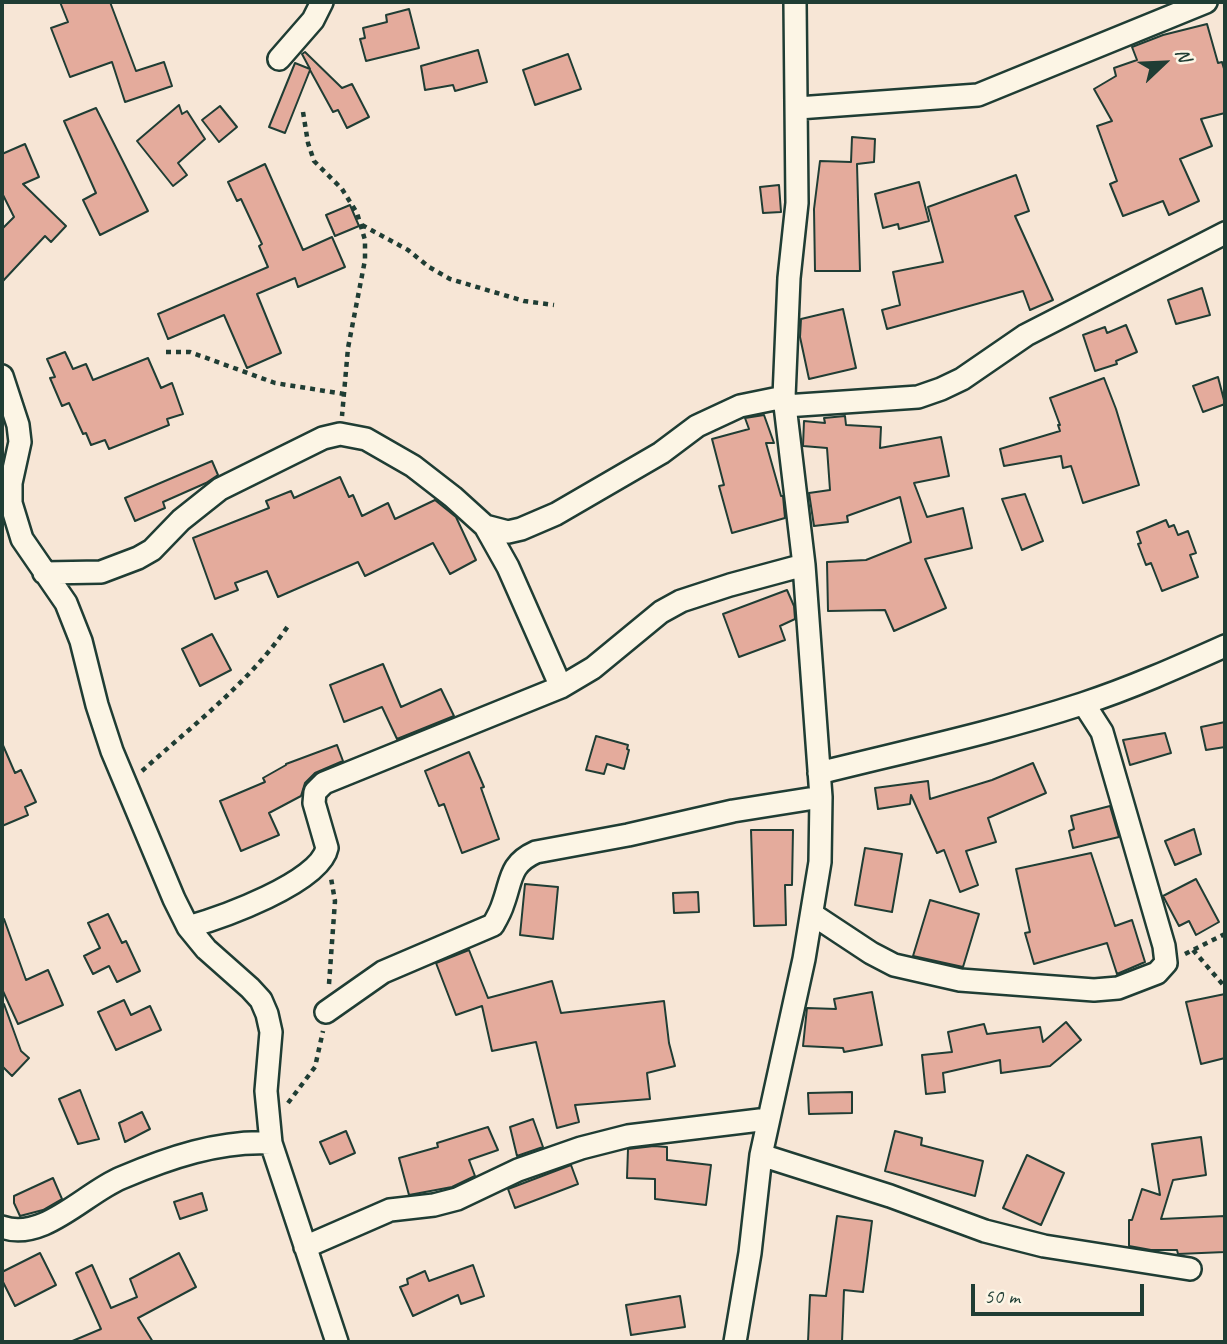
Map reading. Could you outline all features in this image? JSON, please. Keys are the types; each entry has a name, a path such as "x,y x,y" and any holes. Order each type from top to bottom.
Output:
{"street":[{"path":"279,59 313,20 322,2"},
{"path":"735,1342 750,1252 761,1155 804,959 820,862 821,797 804,565 785,402 789,278 797,203 795,2"},
{"path":"797,108 978,95 1206,2"},
{"path":"1217,2 1225,4"},
{"path":"485,526 508,531 538,522 661,453 697,426 740,406 895,399 918,397 941,389 961,379 1026,335 1225,233"},
{"path":"2,376 18,425 20,442 6,487 22,539 66,603 81,641 97,705 126,785 163,876 188,927 205,949 261,1000 267,1014 271,1032 266,1091 271,1143 337,1342"},
{"path":"44,573 85,574 120,566 152,550 181,520 220,489 323,438 341,434 366,439 413,466 485,526 508,567 561,687"},
{"path":"188,927 254,905 286,887 321,861 327,848 314,803 315,792 324,783 561,687 593,668 661,612 681,601 804,565"},
{"path":"819,773 965,738 1084,704 1154,678 1225,646"},
{"path":"811,914 870,953 894,965 960,980 1094,990 1118,988 1157,973 1166,963 1164,946 1102,732 1084,704"},
{"path":"326,1012 383,972 493,925 504,903 510,877 525,856 733,811 821,797"},
{"path":"305,1247 390,1210 434,1205 457,1199 518,1170 581,1148 628,1136 768,1119"},
{"path":"2,1227 24,1230 40,1226 120,1178 208,1149 246,1142 271,1143"},
{"path":"761,1155 890,1196 985,1231 1044,1246 1190,1269"}],"path":[{"path":"303,112 314,161 342,189 362,225 365,240 365,260 353,313 341,434"},
{"path":"362,225 408,250 450,279 524,301 554,305"},
{"path":"166,352 191,352 275,383 344,394"},
{"path":"126,785 239,684 269,654 288,626"},
{"path":"1166,963 1225,934"},
{"path":"1193,950 1225,987"}],"building":[{"path":"60,2 110,2 136,71 164,62 172,86 125,102 112,62 70,77 51,28 68,22"},
{"path":"409,9 419,48 366,61 360,39 365,38 363,28 387,22 386,15"},
{"path":"1207,24 1218,63 1222,62 1225,72 1225,113 1201,119 1212,146 1180,159 1199,201 1169,215 1163,201 1123,216 1110,184 1117,181 1097,126 1112,121 1094,89 1116,76 1114,68 1137,60 1132,47 1163,35"},
{"path":"478,50 487,82 455,91 453,85 425,90 421,66"},
{"path":"305,52 342,88 352,84 369,117 347,128 338,110 333,112 310,70 285,133 269,127 295,63 310,69 302,54"},
{"path":"568,54 581,89 535,105 523,70"},
{"path":"179,105 182,114 187,111 205,139 178,163 187,175 173,186 137,141"},
{"path":"220,106 237,127 219,142 202,120"},
{"path":"96,108 148,211 100,235 83,200 96,193 64,121"},
{"path":"852,137 875,139 874,162 857,164 860,271 815,271 814,209 820,161 851,162"},
{"path":"25,144 39,177 23,184 66,226 51,242 45,236 2,282 2,229 14,217 2,193 2,154"},
{"path":"265,164 303,250 332,237 345,267 298,287 295,278 257,294 281,353 247,368 224,315 168,339 158,314 268,267 259,246 262,244 241,199 237,201 228,182"},
{"path":"1016,175 1029,211 1015,216 1053,300 1030,310 1023,291 887,329 882,310 900,305 893,272 943,262 928,207"},
{"path":"919,182 929,221 899,229 898,224 883,228 875,194"},
{"path":"779,185 781,212 763,213 760,187"},
{"path":"350,205 359,226 335,236 326,215"},
{"path":"1202,288 1210,315 1176,324 1168,300"},
{"path":"843,309 856,368 809,379 800,337 801,319"},
{"path":"1126,325 1137,352 1116,361 1117,364 1095,371 1083,335 1105,327 1107,333"},
{"path":"65,352 73,369 86,364 93,380 148,358 161,388 172,383 183,414 167,419 169,425 109,449 105,440 91,445 69,403 62,406 50,378 55,377 47,359"},
{"path":"1218,377 1225,404 1203,412 1193,386"},
{"path":"1104,378 1139,485 1083,503 1071,466 1063,468 1061,456 1004,466 1000,449 1060,431 1050,398"},
{"path":"764,415 774,443 766,443 783,496 785,518 732,533 719,486 724,485 712,439 749,429 745,418"},
{"path":"845,416 846,425 881,427 880,448 941,437 949,476 914,483 927,517 963,508 972,548 925,559 946,608 894,631 885,610 828,611 827,562 866,560 911,542 900,497 847,516 848,522 814,526 809,493 830,490 827,448 803,446 804,421 825,423 824,418"},
{"path":"212,461 218,475 163,502 165,508 135,521 125,498"},
{"path":"340,477 349,497 353,495 362,516 388,503 395,519 435,500 456,517 476,560 450,574 433,543 365,576 358,562 278,597 267,571 235,583 238,590 215,599 193,538 269,508 266,501 291,491 294,498"},
{"path":"1025,494 1043,541 1022,550 1002,499"},
{"path":"1166,520 1169,527 1174,525 1178,535 1188,531 1196,553 1190,555 1198,577 1162,591 1151,563 1146,565 1138,544 1141,543 1137,532"},
{"path":"787,590 794,606 795,619 780,626 785,640 739,657 723,614"},
{"path":"212,634 231,670 200,686 182,649"},
{"path":"383,664 401,707 441,689 454,716 397,739 382,707 344,722 330,685"},
{"path":"1225,722 1225,747 1206,750 1201,727"},
{"path":"1165,733 1171,753 1130,765 1123,740"},
{"path":"596,736 628,745 624,769 607,764 604,774 586,770"},
{"path":"2,743 15,773 21,770 36,802 25,807 28,815 2,826"},
{"path":"337,745 343,761 315,773 305,783 301,796 269,813 279,835 241,851 220,801 265,782 263,778 286,764"},
{"path":"469,752 484,787 481,788 499,839 462,853 444,804 439,806 425,771"},
{"path":"1033,763 1046,793 988,818 996,842 966,851 978,885 960,892 944,850 937,853 911,795 910,804 878,809 875,788 928,781 930,799 992,780"},
{"path":"1110,806 1119,837 1073,848 1069,831 1074,829 1071,816"},
{"path":"1194,829 1201,854 1175,865 1165,841"},
{"path":"751,830 793,830 792,885 785,885 786,925 754,926"},
{"path":"865,848 902,854 892,912 855,905"},
{"path":"1091,853 1115,926 1132,920 1145,962 1117,974 1107,943 1034,964 1025,933 1030,932 1016,869"},
{"path":"1196,879 1219,922 1196,935 1189,921 1179,926 1163,896"},
{"path":"525,884 558,887 553,939 520,935"},
{"path":"698,892 699,912 674,913 673,893"},
{"path":"930,900 979,914 963,967 913,956"},
{"path":"108,914 122,943 126,941 140,971 117,982 109,966 93,974 84,956 100,948 88,923"},
{"path":"4,919 26,980 48,970 63,1005 18,1024 2,989"},
{"path":"469,950 488,998 552,981 561,1013 664,1001 675,1066 647,1073 650,1099 575,1105 579,1122 557,1128 536,1042 492,1051 482,1006 456,1015 436,963"},
{"path":"872,992 882,1045 844,1052 843,1048 803,1046 807,1008 836,1009 834,999"},
{"path":"1225,994 1225,1058 1201,1064 1186,1002"},
{"path":"124,1000 131,1015 150,1006 161,1030 116,1050 98,1012"},
{"path":"2,1004 21,1051 29,1058 12,1076 2,1066"},
{"path":"1066,1022 1081,1040 1050,1066 1001,1073 1000,1060 943,1073 945,1092 926,1094 922,1055 952,1052 948,1032 984,1024 987,1034 1040,1027 1043,1042"},
{"path":"80,1090 99,1139 78,1144 59,1099"},
{"path":"852,1092 852,1113 809,1114 808,1093"},
{"path":"142,1112 150,1129 125,1142 119,1123"},
{"path":"533,1119 543,1147 517,1156 510,1127"},
{"path":"488,1127 498,1150 469,1160 475,1176 452,1187 409,1195 399,1158 438,1147 437,1143"},
{"path":"346,1131 355,1153 330,1164 320,1142"},
{"path":"895,1131 922,1138 921,1145 983,1161 975,1196 885,1171"},
{"path":"1201,1137 1206,1175 1173,1180 1161,1219 1225,1216 1225,1252 1178,1254 1177,1250 1151,1250 1129,1246 1129,1220 1132,1220 1142,1189 1160,1195 1152,1144"},
{"path":"667,1147 667,1160 711,1165 706,1205 655,1199 655,1179 627,1178 628,1149"},
{"path":"1027,1155 1064,1173 1041,1225 1003,1208"},
{"path":"571,1165 578,1184 515,1208 508,1189"},
{"path":"53,1178 62,1199 43,1210 20,1216 14,1196"},
{"path":"202,1193 207,1210 180,1219 174,1202"},
{"path":"837,1216 872,1221 863,1292 844,1290 842,1342 808,1342 810,1295 826,1296"},
{"path":"40,1253 56,1285 15,1306 2,1280 2,1272"},
{"path":"179,1253 196,1287 138,1318 153,1342 70,1342 101,1329 76,1273 92,1265 111,1308 137,1297 130,1279"},
{"path":"473,1265 484,1296 461,1304 458,1295 413,1316 400,1287 408,1284 407,1279 425,1271 429,1281"},
{"path":"680,1296 685,1327 631,1335 626,1305"}]}
